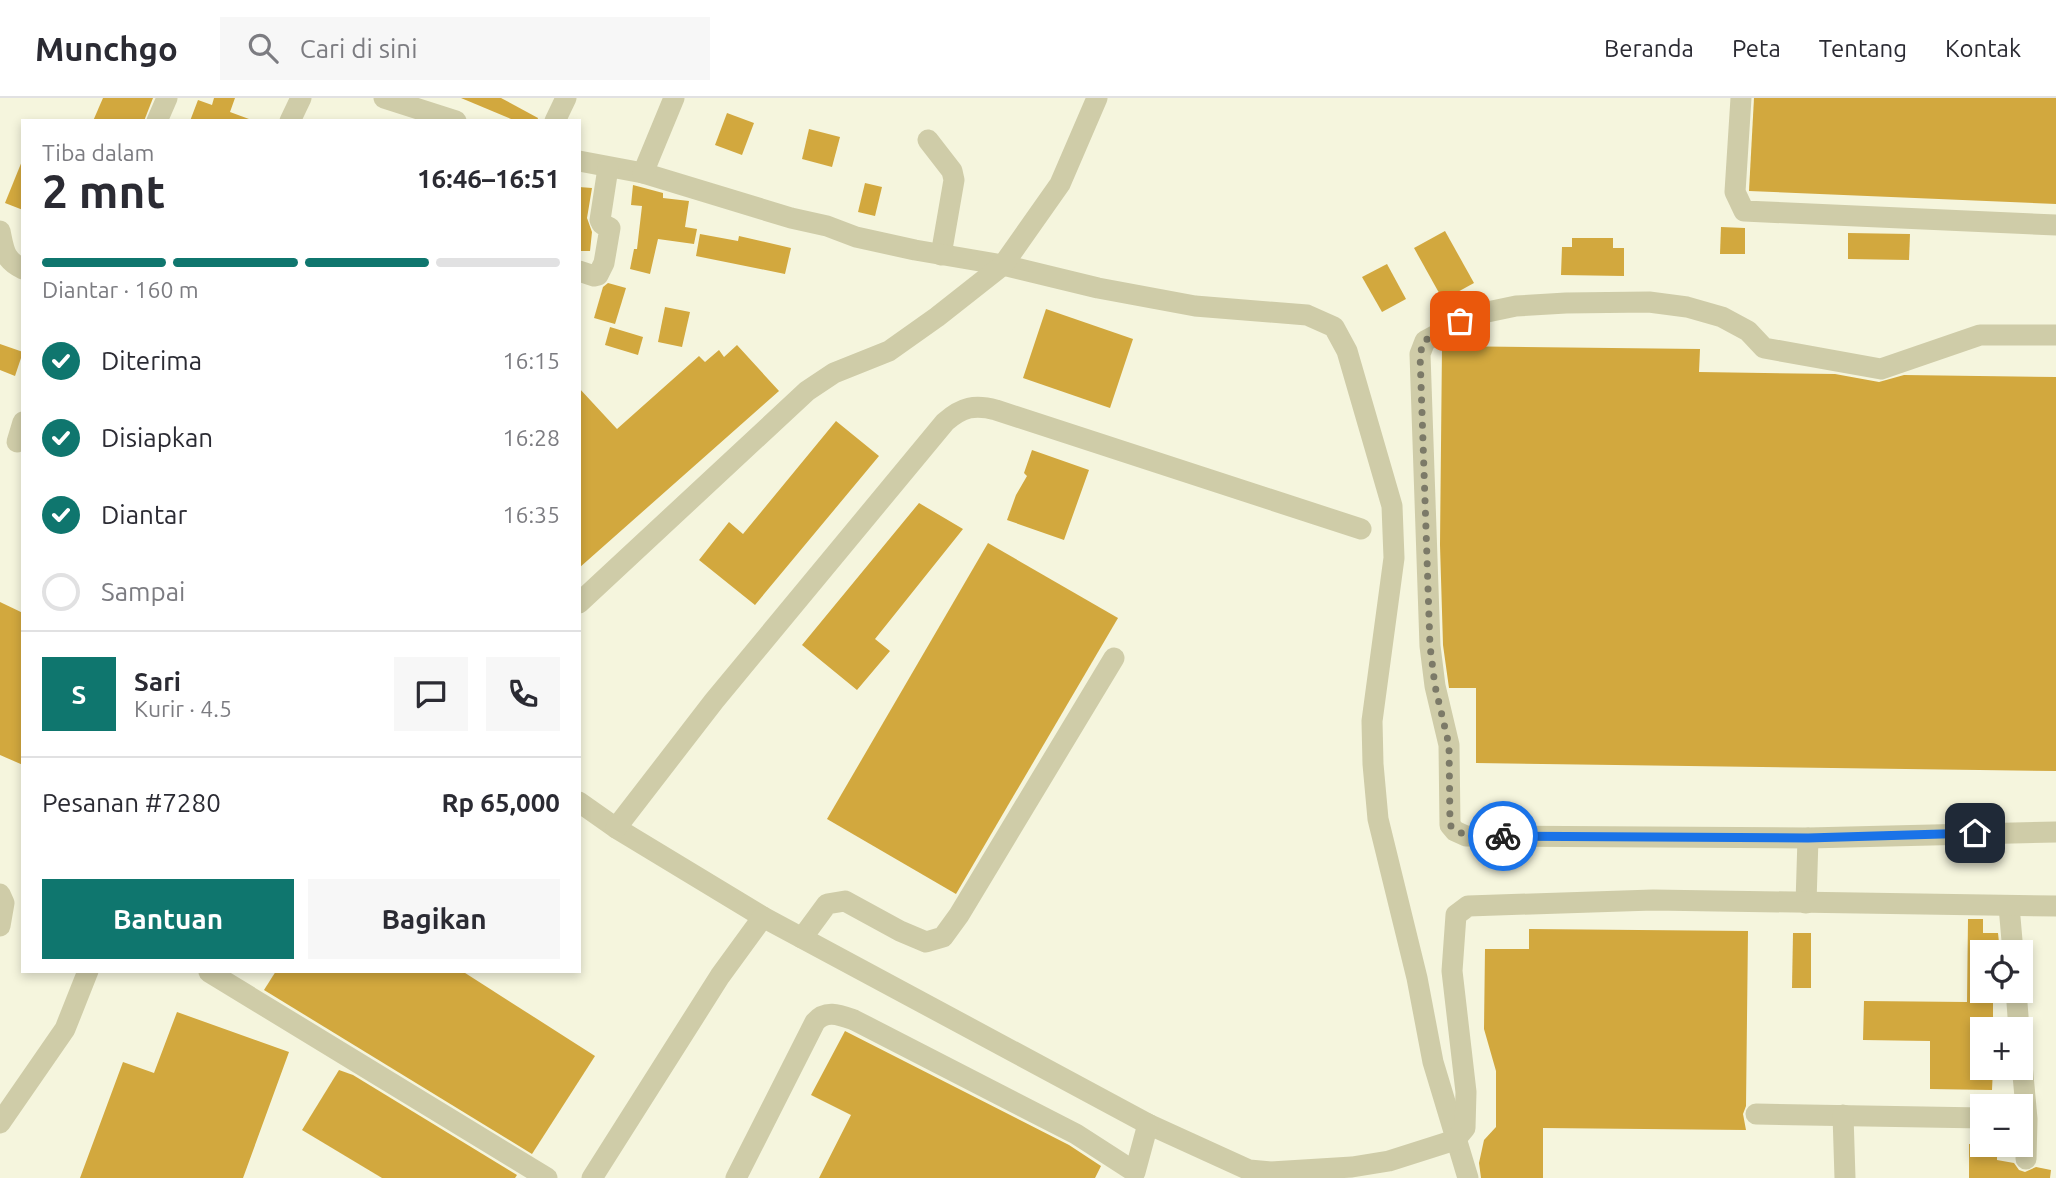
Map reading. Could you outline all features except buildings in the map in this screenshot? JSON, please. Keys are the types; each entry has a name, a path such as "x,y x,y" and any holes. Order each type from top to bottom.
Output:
{"street":[{"path":"158,119 167,98"},
{"path":"291,119 301,98"},
{"path":"384,98 437,117"},
{"path":"556,119 566,98"},
{"path":"642,173 674,98"},
{"path":"581,601 807,391 834,373 889,351 1003,265 1060,184 1097,98"},
{"path":"1741,98 1735,192 1744,211 2056,225"},
{"path":"928,140 952,171 954,180 941,255"},
{"path":"581,161 642,173 856,236 941,255 1003,265 1098,288 1195,306 1307,315 1334,327 1349,360 1392,506 1394,558 1372,721 1378,819 1433,1062 1468,1178"},
{"path":"581,272 598,275 604,263 610,228 600,220 608,168"},
{"path":"0,231 7,257 11,263 21,268"},
{"path":"2056,335 1980,335 1881,369 1764,348 1748,331 1722,317 1687,307 1649,302 1566,303 1516,306 1473,315 1424,341 1420,354 1430,646 1435,686 1449,745 1450,825 1455,831 1465,836 1808,838 2056,832"},
{"path":"616,828 714,701 945,422 968,407 981,406 996,410 1362,529"},
{"path":"802,938 827,904 836,901 845,901 926,942 943,937 959,915 1114,658"},
{"path":"581,803 616,828 763,917 1147,1124 1249,1170 1271,1172 1352,1167 1389,1161 1455,1140 1465,1128 1466,1106 1452,971 1456,915 1468,906 1653,900 2056,906"},
{"path":"1806,903 1808,838"},
{"path":"0,894 4,904 0,926"},
{"path":"2009,906 2012,940"},
{"path":"592,1178 720,976 763,917"},
{"path":"0,1123 65,1029 87,973"},
{"path":"211,973 547,1178"},
{"path":"736,1178 815,1022 820,1016 827,1014 838,1014 878,1033 1076,1134 1133,1175 1147,1124"},
{"path":"1756,1114 1970,1118"},
{"path":"1843,1115 1845,1178"}],"way so far":[{"path":"1460,321 1424,341 1420,354 1430,646 1435,686 1449,745 1450,825 1465,836 1503,836"}],"route":[{"path":"1503,836 1808,838 1975,833"}]}
